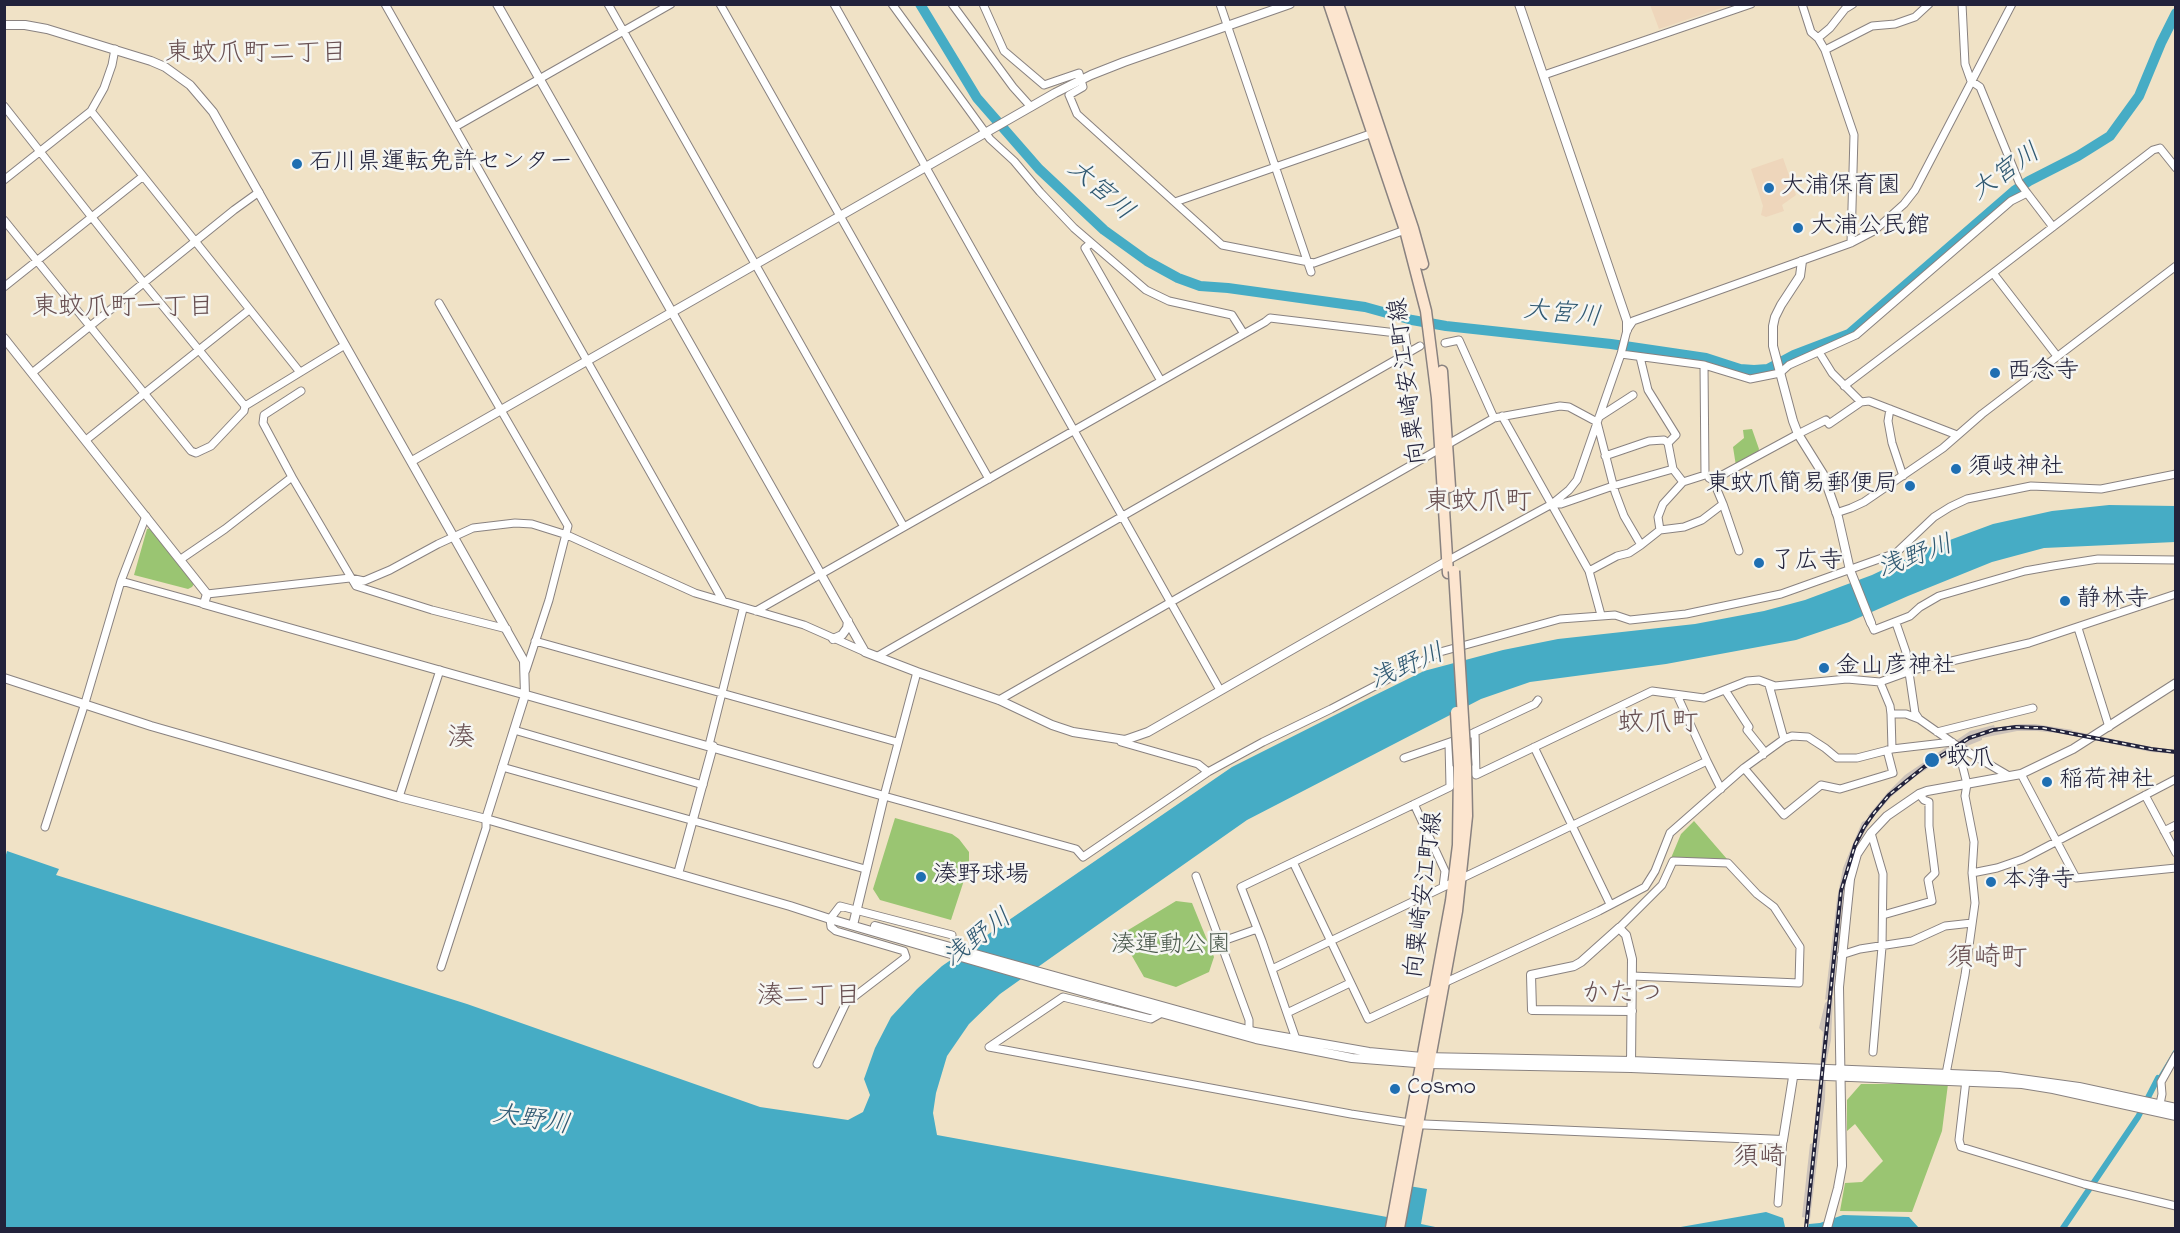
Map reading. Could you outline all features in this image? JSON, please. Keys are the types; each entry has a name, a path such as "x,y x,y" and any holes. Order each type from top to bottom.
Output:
{"main road":[{"name":"向粟崎安江町線","path":"1329,4 1423,280"},
{"name":"向粟崎安江町線","path":"1338,4 1413,228 1438,338 1463,766 1458,845 1440,986 1411,1141 1399,1228"},
{"name":"向粟崎安江町線","path":"1391,1228 1411,1141"}],"street":[{"path":"385,4 723,601"},
{"path":"497,4 865,652"},
{"path":"608,4 904,527"},
{"path":"454,127 671,4"},
{"path":"720,4 989,479"},
{"path":"834,4 1220,690"},
{"path":"892,4 987,132 1040,192 1091,243 1146,290 1169,301 1232,315 1244,334"},
{"path":"952,4 1013,87 1031,107"},
{"path":"983,4 1005,51 1044,85 1079,73 1083,87 1069,94 1077,114 1222,245 1314,263 1405,230"},
{"path":"1220,4 1311,272"},
{"path":"412,461 1082,79 1290,4"},
{"path":"207,594 350,578 364,580 390,570 454,536 484,526 532,524 567,536 695,593 804,625 917,672 999,700 1052,725 1073,732 1125,740 1134,738 1451,566 1552,504 1577,480 1621,354 1627,321 1519,4"},
{"path":"1544,75 1751,4"},
{"path":"1802,4 1811,32 1818,38 1825,51 1854,135 1853,236 1851,243"},
{"path":"1818,38 1830,28 1842,7 1853,4"},
{"path":"1962,4 1965,64 1971,81 1980,87 2019,182 2053,227"},
{"path":"1626,333 1633,321 1643,316 1851,243 1874,231 1904,204 1915,190 2012,4"},
{"path":"1825,51 1872,26 1895,24 1915,17 1925,6"},
{"path":"4,25 25,25 46,29 115,49 165,67 196,92 213,112 524,661 525,695 486,819 486,828 441,967"},
{"path":"4,180 91,111 104,88 115,49"},
{"path":"4,106 143,282 245,406"},
{"path":"91,111 299,371"},
{"path":"1175,201 1373,133"},
{"path":"1844,386 2152,150 2160,148 2175,168"},
{"path":"4,287 142,177"},
{"path":"32,373 143,282 259,192"},
{"path":"1621,354 1704,365 1750,379 1780,373 1789,365 1841,343 1867,326 2011,201 2026,192"},
{"path":"4,220 186,447 196,453 211,446 244,411 245,406 345,345"},
{"path":"1091,243 1084,248 1161,381"},
{"path":"1802,261 1800,276 1781,305 1773,326 1773,346 1798,434 1823,474 1851,572 1874,630 1896,623 1940,596 2025,572 2091,560 2175,560"},
{"path":"1836,513 1864,502 1943,447 2175,266"},
{"path":"1993,273 2057,356"},
{"path":"439,303 568,526 567,536 526,670"},
{"path":"86,440 249,310"},
{"path":"756,611 1270,318 1405,334 1408,354"},
{"path":"4,338 207,594"},
{"path":"1438,338 1459,340 1494,418"},
{"path":"878,656 1420,346"},
{"path":"1819,352 1832,373 1861,402"},
{"path":"1640,357 1648,390 1676,435 1668,443"},
{"path":"1704,365 1705,475"},
{"path":"301,391 264,415 263,423 356,586 507,629"},
{"path":"1598,420 1633,395"},
{"path":"1713,480 1826,420 1829,424 1861,402 1869,401 1957,435"},
{"path":"999,700 1494,418 1560,406 1569,407 1598,420"},
{"path":"1890,409 1888,421 1892,443 1903,476"},
{"path":"1502,416 1589,571 1600,615"},
{"path":"1598,420 1613,486 1624,516 1641,545"},
{"path":"1605,456 1649,441 1664,440 1668,443 1673,469 1683,482"},
{"path":"1552,504 1561,504 1673,469"},
{"path":"121,581 1076,849 1083,857 1208,772 1440,652 1560,619 1615,615 1630,620 1686,614 1781,594 1851,572 1896,553 1934,517 1967,499 2031,486 2101,489 2175,474"},
{"path":"1660,530 1658,518 1663,504 1683,482 1705,475 1713,480 1739,551"},
{"path":"181,559 225,529 292,477"},
{"path":"1589,571 1617,556 1629,553 1660,530 1683,528 1702,520 1723,504"},
{"path":"45,827 121,581 146,516"},
{"path":"204,604 207,594"},
{"path":"1475,732 1476,775 1652,691 1704,698 1748,681 1759,680 1775,686 1847,680 1880,682 1910,672 2029,643 2175,594"},
{"path":"678,874 703,785 721,693 744,609"},
{"path":"833,639 842,635 847,628 848,621"},
{"path":"1896,623 1906,652 1915,713 1919,719"},
{"path":"2078,628 2109,727"},
{"path":"535,641 897,742"},
{"path":"399,797 440,670"},
{"path":"853,922 897,742 917,672"},
{"path":"4,678 152,726 399,797 486,819 853,922 1160,1014 1352,1058 1631,1064 1946,1077 1999,1076 2052,1082 2155,1107 2175,1108"},
{"path":"1744,768 1784,814 1821,785 1840,789 1893,773 1890,750 1890,706 1880,682"},
{"path":"1827,1228 1842,1166 1838,1026 1850,879 1857,854 1871,833 1887,816 1918,794 1927,790 2021,774 2073,749 2175,683"},
{"path":"1769,685 1784,739"},
{"path":"1725,690 1749,727 1747,730 1763,750 1763,755"},
{"path":"1677,695 1722,789"},
{"path":"1404,758 1475,732 1535,704 1538,700"},
{"path":"1937,732 2033,708"},
{"path":"1890,714 1906,714 1919,719 1954,744 2009,776"},
{"path":"514,730 703,785"},
{"path":"1293,862 1368,1019 1599,911 1645,887 1655,871 1670,833 1744,768 1784,739 1792,736 1808,737 1837,758 1844,759 1890,750 1954,744"},
{"path":"1111,738 1198,764 1208,772"},
{"path":"1297,1044 1241,887 1450,787 1449,743"},
{"path":"1946,1077 1965,975 1975,903 1972,873 1974,842 1965,796 1967,784 1958,748 1954,744"},
{"path":"1534,747 1610,904"},
{"path":"1272,969 1707,761"},
{"path":"502,767 865,869"},
{"path":"2021,774 2076,878 2175,868"},
{"path":"1972,873 2023,859 2175,779"},
{"path":"1883,915 1932,901 1928,880 1935,873 1929,826 1929,802 1918,794"},
{"path":"2145,795 2175,853"},
{"path":"1414,804 1452,883"},
{"path":"2164,831 2175,825"},
{"path":"1871,833 1883,874 1882,945 1873,1052"},
{"path":"1632,976 1799,983 1800,947 1774,907 1757,894 1728,862 1673,861 1662,885 1620,928 1581,962 1574,966 1531,975 1532,1010 1632,1011"},
{"path":"1196,876 1249,1020 1250,1034"},
{"path":"817,1064 846,1003 906,957 904,951 836,931 831,927 831,917 840,906 952,935"},
{"path":"1842,955 1882,945 1912,942 1945,926 1972,923"},
{"path":"1220,942 1257,928"},
{"path":"1620,928 1626,935 1632,976 1631,1064"},
{"path":"1037,976 1250,1034"},
{"path":"1287,1012 1350,983"},
{"path":"1160,1014 1151,1020 1063,997 989,1047 1414,1124 1783,1140"},
{"path":"2155,1107 2162,1094 2161,1082 2175,1055"},
{"path":"1778,1203 1784,1124 1794,1071"},
{"path":"1946,1077 2043,1088 2138,1103"},
{"path":"1966,1080 1960,1147 2098,1188 2175,1206"},
{"path":"2155,1107 2175,1116"}],"shaded area":[{"path":"1650,5 1730,5 1659,29"},
{"path":"1783,158 1796,195 1782,205 1784,211 1766,217 1761,215 1763,206 1751,169"},
{"path":"2020,724 2073,730 2068,734 2017,731 1982,738 1982,740 1957,750 1916,776 1891,797 1878,812 1867,817 1905,775 1970,731 1994,725 1995,728"},
{"path":"2074,731 2175,750 2175,754 2151,752 2070,735"},
{"path":"1873,817 1855,850 1845,881 1833,995 1825,1000 1843,868 1862,822"},
{"path":"1833,997 1825,1099 1810,1219 1808,1219 1806,1228 1807,1218 1802,1217 1810,1144 1813,1143 1823,1032 1819,1028 1825,1003"}],"green space":[{"path":"1752,429 1759,449 1758,453 1736,466 1733,447 1744,438 1743,430"},
{"path":"151,528 194,584 192,587 188,589 134,575 147,529"},
{"name":"湊野球場","path":"895,818 952,834 969,852 969,865 951,920 880,900 873,889"},
{"path":"1694,821 1727,859 1671,858 1681,834"},
{"name":"湊運動公園","path":"1176,901 1192,903 1214,957 1209,972 1176,987 1144,977 1120,935"},
{"path":"1861,1084 1948,1084 1942,1131 1912,1212 1840,1211 1845,1183 1862,1182 1883,1161 1855,1124 1847,1131 1847,1100"}],"water":[{"path":"2109,505 2175,506 2175,542 2044,548 1992,562 1849,622 1796,640 1666,664 1530,682 1481,699 1247,820 1000,994 969,1024 947,1056 936,1093 933,1113 937,1135 1387,1217 1395,1178 1409,1186 1427,1189 1421,1224 1440,1228 5,1228 4,862 7,851 59,869 56,875 467,1004 760,1107 848,1120 863,1112 870,1095 864,1079 875,1048 891,1017 942,966 1232,767 1424,671 1503,650 1558,639 1695,624 1764,611 1805,600 1872,575 1931,547 1993,524 2052,511"},
{"path":"1766,1212 1783,1218 1785,1227 1792,1228 1675,1228"},
{"path":"1843,1215 1909,1217 1919,1228 1808,1228 1809,1224 1820,1223"}],"waterway":[{"name":"大宮川","path":"920,4 977,98 1039,169 1104,230 1147,261 1178,278 1200,286 1365,307 1412,320 1446,326 1611,344 1706,358 1740,369 1754,370 1768,369 1794,355 1849,334 2014,191 2110,136 2139,96 2176,13"},
{"path":"2158,1078 2176,1048"},
{"path":"2063,1228 2138,1117 2158,1078"}],"railway":[{"path":"1806,1228 1841,891 1855,845 1874,813 1889,795 1924,767 1969,738 1993,730 2016,727 2043,728 2176,752"}],"place":[{"name":"石川県運転免許センター","path":"297,164"},
{"name":"大浦保育園","path":"1769,188"},
{"name":"大浦公民館","path":"1798,228"},
{"name":"西念寺","path":"1995,373"},
{"name":"須岐神社","path":"1956,469"},
{"name":"東蚊爪簡易郵便局","path":"1910,486"},
{"name":"了広寺","path":"1759,563"},
{"name":"静林寺","path":"2065,601"},
{"name":"金山彦神社","path":"1824,668"},
{"name":"蚊爪","path":"1932,760"},
{"name":"稲荷神社","path":"2047,782"},
{"name":"湊野球場","path":"921,877"},
{"name":"本浄寺","path":"1991,882"},
{"name":"Cosmo","path":"1395,1089"}],"district":[{"name":"東蚊爪町二丁目","path":"256,56"},
{"name":"東蚊爪町一丁目","path":"123,310"},
{"name":"東蚊爪町","path":"1478,505"},
{"name":"蚊爪町","path":"1658,726"},
{"name":"湊","path":"461,741"},
{"name":"須崎町","path":"1987,961"},
{"name":"かたつ","path":"1622,997"},
{"name":"湊二丁目","path":"809,999"},
{"name":"須崎","path":"1759,1160"}],"water label":[{"name":"浅野川","path":"1916,559"},
{"name":"浅野川","path":"1408,669"},
{"name":"浅野川","path":"979,940"},
{"name":"大野川","path":"531,1122"}]}
